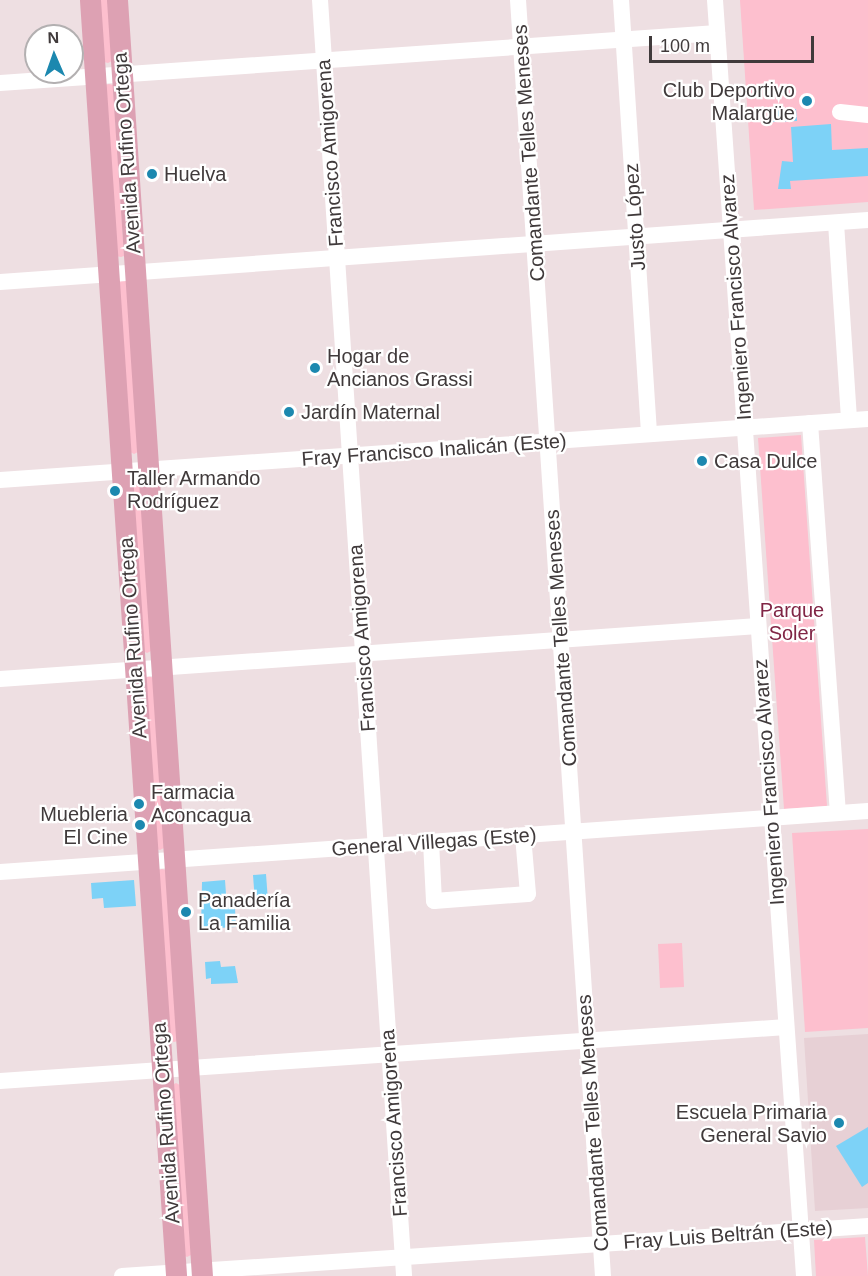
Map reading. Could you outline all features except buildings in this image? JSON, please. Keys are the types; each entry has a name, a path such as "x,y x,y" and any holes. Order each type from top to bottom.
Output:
{"main road":[{"name":"Avenida Rufino Ortega","path":"90,0 176,1274"},
{"name":"Avenida Rufino Ortega","path":"117,0 202,1273"}],"street":[{"name":"Francisco Amigorena","path":"320,0 404,1276"},
{"name":"Comandante Telles Meneses","path":"518,0 603,1276"},
{"name":"Justo López","path":"621,0 649,434"},
{"name":"Ingeniero Francisco Alvarez","path":"715,0 804,1276"},
{"path":"0,83 717,33"},
{"path":"840,112 868,116"},
{"path":"0,282 868,220"},
{"path":"836,222 849,420"},
{"name":"Fray Francisco Inalicán (Este)","path":"0,480 868,419"},
{"path":"810,423 838,813"},
{"path":"0,679 758,626"},
{"name":"General Villegas (Este)","path":"0,872 868,811"},
{"path":"431,842 434,901 528,894 523,836"},
{"path":"0,1081 786,1027"},
{"name":"Fray Luis Beltrán (Este)","path":"122,1276 202,1273 403,1257 868,1226"}],"shaded area":[{"name":"Escuela Primaria General Savio","path":"868,1034 868,1208 815,1211 804,1038"}],"green space":[{"path":"98,0 109,0 112,61 108,63 104,62"},
{"name":"Club Deportivo Malargüe","path":"740,0 868,0 868,202 754,210"},
{"path":"105,85 113,85 124,256 121,257 116,256"},
{"path":"127,281 138,452 134,454 130,452 119,282"},
{"name":"Parque Soler","path":"801,435 827,806 784,809 758,438"},
{"path":"136,479 140,481 151,651 147,653 143,651 132,481"},
{"path":"149,676 153,678 164,848 160,850 156,849 145,678"},
{"path":"868,829 868,1028 805,1032 792,833"},
{"path":"159,870 166,870 178,1041 174,1042 170,1041"},
{"path":"682,943 684,987 660,988 658,944"},
{"path":"176,1083 180,1085 191,1255 187,1257 183,1255 172,1085"},
{"path":"865,1237 868,1276 816,1276 814,1240"}],"place":[{"name":"Club Deportivo Malargüe","path":"807,101"},
{"name":"Huelva","path":"152,174"},
{"name":"Hogar de Ancianos Grassi","path":"315,368"},
{"name":"Jardín Maternal","path":"289,412"},
{"name":"Casa Dulce","path":"702,461"},
{"name":"Taller Armando Rodríguez","path":"115,491"},
{"name":"Farmacia Aconcagua","path":"139,804"},
{"name":"Muebleria El Cine","path":"140,825"},
{"name":"Panadería La Familia","path":"186,912"},
{"name":"Escuela Primaria General Savio","path":"839,1123"}]}
